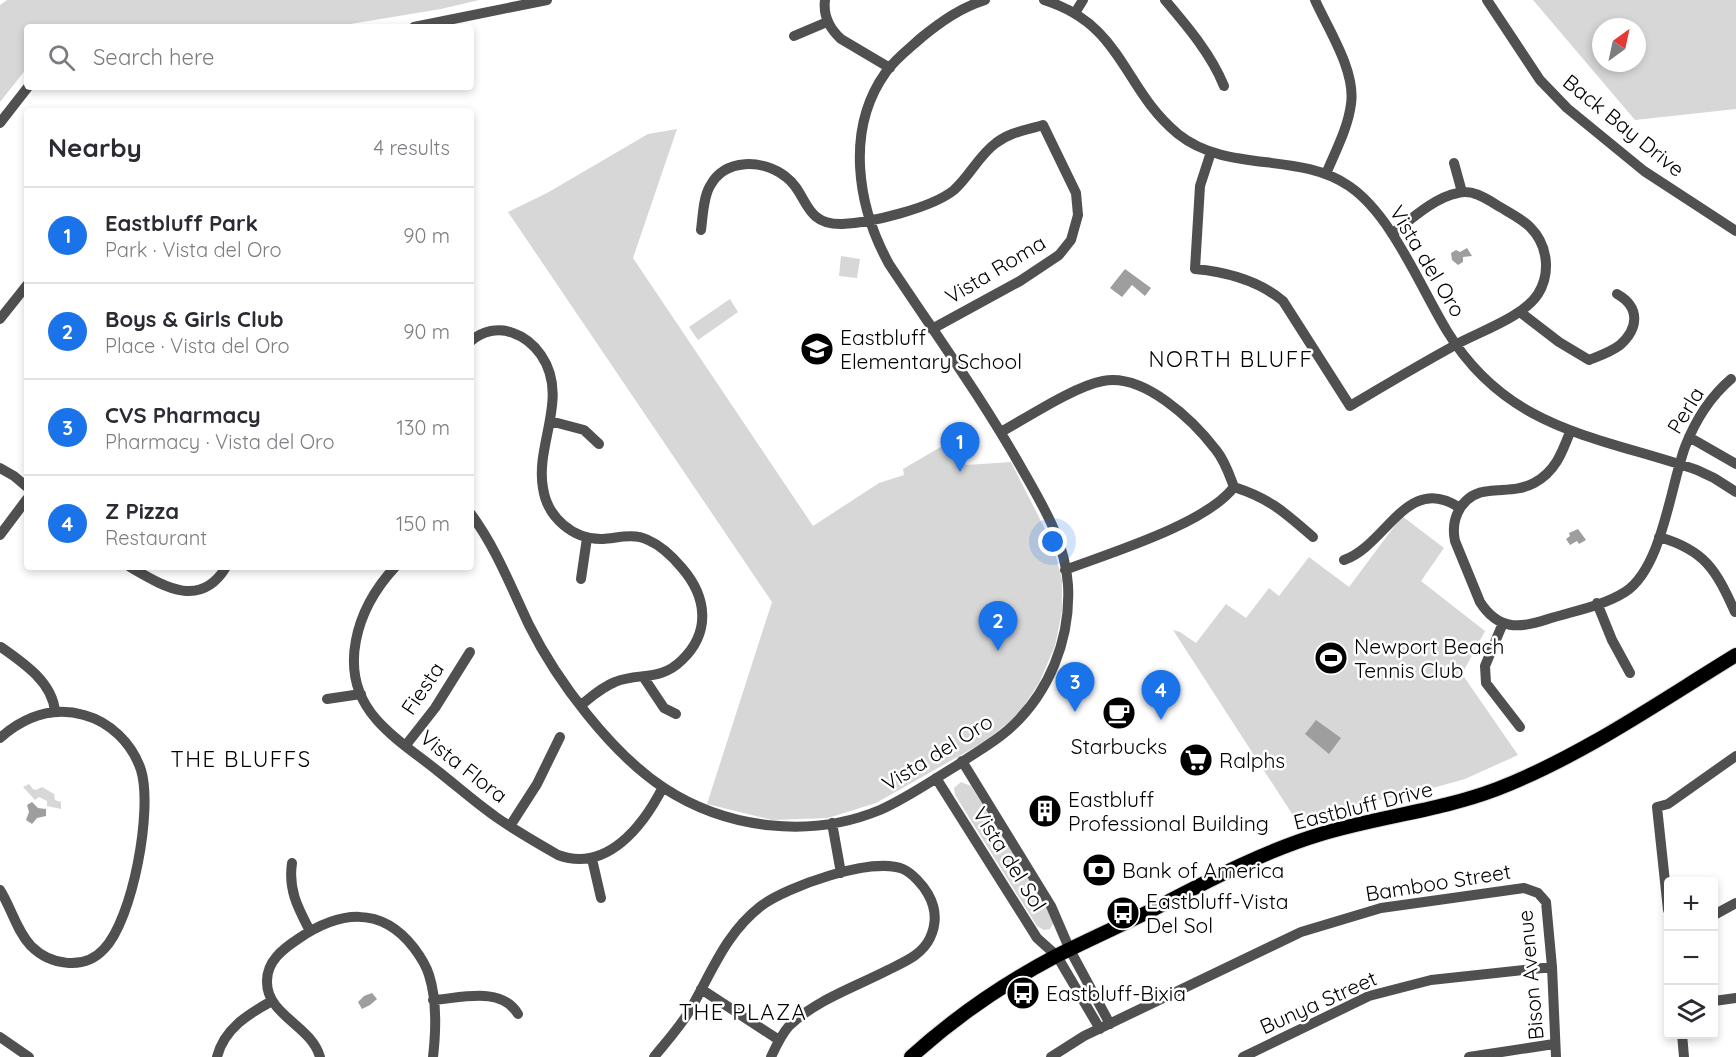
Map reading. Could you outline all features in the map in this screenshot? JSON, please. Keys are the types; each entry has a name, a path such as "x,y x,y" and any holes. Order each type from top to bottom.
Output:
{"main road":[{"name":"Eastbluff Drive","path":"911,1057 970,1009 1007,984 1188,891 1289,845 1346,827 1443,807 1474,798 1516,781 1578,751 1736,655"}],"street":[{"path":"429,24 547,0"},
{"path":"825,0 827,22 834,33 890,68"},
{"name":"Vista del Oro","path":"474,519 494,549 542,648 581,705 621,750 663,787 704,809 751,823 786,827 832,823 881,809 904,798 992,742 1020,718 1032,704 1051,673 1058,655 1067,620 1068,585 1063,554 1050,519 1001,432 889,264 869,220 862,188 861,143 864,123 872,97 890,68 902,54 960,4 985,0"},
{"name":"Vista del Oro","path":"1044,0 1075,13 1090,23 1111,45 1154,110 1188,141 1211,152 1234,158 1303,167 1326,174 1350,186 1365,198 1392,234 1456,344 1472,364 1500,391 1531,414 1570,432 1679,464 1714,478 1736,492"},
{"path":"1075,13 1083,0"},
{"path":"1165,0 1196,39 1216,69 1224,86"},
{"path":"1315,0 1348,70 1352,91 1348,119 1326,174"},
{"name":"Back Bay Drive","path":"1488,0 1540,80 1567,108 1644,171 1736,231"},
{"path":"794,36 827,22"},
{"path":"0,123 26,90"},
{"name":"Vista Roma","path":"869,220 927,206 940,200 963,182 996,143 1013,134 1043,125 1076,193 1078,215 1071,240 1059,255 1015,285 932,329"},
{"path":"1211,152 1200,186 1195,269 1212,270 1246,280 1273,293 1283,301 1350,406 1456,344 1520,312 1537,296 1545,278 1546,258 1538,237 1525,222 1477,194 1461,192 1447,197 1392,234"},
{"path":"1454,163 1461,192"},
{"path":"701,230 710,186 723,171 739,164 758,165 787,177 808,209 823,221 842,224 869,220"},
{"path":"0,319 24,289"},
{"path":"1520,312 1547,334 1589,360 1620,344 1631,329 1634,321 1632,307 1628,300 1617,294"},
{"path":"474,339 486,332 504,330 521,336 536,348 543,359 550,376 553,398 541,478 544,496 559,522 587,538 639,537 657,544 674,558 700,597 703,622 697,641 681,661 667,672 614,682 581,705"},
{"path":"1001,432 1090,384 1113,379 1129,381 1155,394 1201,432 1224,462 1234,487 1276,505 1313,537"},
{"name":"Perla","path":"1503,623 1513,626 1532,625 1625,592 1641,578 1649,566 1659,537 1679,464 1689,437 1710,402 1731,379"},
{"path":"550,421 584,430 599,444"},
{"path":"1520,727 1486,683 1485,666 1503,623 1490,614 1480,602 1455,541 1454,525 1460,508 1479,493 1520,489 1542,479 1558,460 1570,432"},
{"path":"1689,437 1736,464"},
{"path":"0,468 24,484"},
{"path":"1065,570 1134,545 1186,521 1229,494 1234,487"},
{"path":"1344,560 1356,556 1369,546 1402,511 1416,501 1443,499 1460,508"},
{"path":"0,535 24,503"},
{"path":"1659,537 1686,547 1707,561 1721,582 1735,612"},
{"path":"581,579 587,538"},
{"path":"136,570 173,589 191,591 212,584 224,570"},
{"name":"Vista Flora","path":"393,570 369,603 356,634 354,664 361,694 375,718 405,745 510,826 558,855 573,860 592,859"},
{"path":"1597,603 1612,640 1630,673"},
{"path":"1,647 27,667 49,689 56,712"},
{"name":"Fiesta","path":"405,745 435,708 470,652"},
{"path":"644,678 664,708 676,714"},
{"path":"327,699 361,694"},
{"path":"0,738 19,723 30,718 56,712 77,713 101,721 121,737 137,760 144,782 139,855 130,893 105,949 89,960 71,964 49,959 30,945 22,935 0,890"},
{"path":"510,826 537,784 560,737"},
{"path":"1664,877 1657,807 1668,804 1736,756"},
{"name":"Vista del Sol","path":"962,761 1051,906 1064,953"},
{"name":"Vista del Sol","path":"936,778 1037,938 1064,953"},
{"path":"601,898 592,859 611,850 635,829 653,806 663,787"},
{"path":"832,823 842,873"},
{"path":"292,863 291,885 294,898 310,931"},
{"path":"654,1057 681,1025 727,940 737,927 762,905 790,889 842,873 870,866 904,869 924,888 933,906 934,927 926,945 911,958 812,1008 788,1027 771,1057"},
{"name":"Bamboo Street","path":"1051,1057 1084,1036 1301,932 1381,908 1524,888 1538,892"},
{"name":"Bison Avenue","path":"1538,892 1546,902 1552,967 1556,1057"},
{"path":"1718,912 1736,903"},
{"path":"320,1057 307,1034 278,1010 272,1001 267,981 272,962 288,945 310,931 350,917 366,917 387,923 405,936 420,956 430,976 435,1024 433,1057"},
{"path":"1064,953 1105,1027"},
{"name":"Bunya Street","path":"1243,1057 1369,996 1431,980 1552,967"},
{"path":"701,989 779,1040"},
{"path":"433,1000 496,996 511,1005 518,1014"},
{"path":"1718,1000 1736,998"},
{"path":"217,1057 219,1046 228,1033 240,1021 272,1001"},
{"path":"0,1037 29,1057"},
{"path":"1682,1039 1684,1057"},
{"path":"1469,1057 1554,1044"}],"shaded area":[{"path":"7,0 479,0 441,9 350,24 24,24 24,72 0,102 0,5"},
{"path":"1533,0 1736,0 1736,109 1635,120 1594,72 1646,72 1646,18 1592,18 1592,69"},
{"path":"677,129 633,258 813,526 879,483 904,475 903,469 951,441 966,465 1011,462 1053,545 1062,580 1062,611 1055,646 1039,683 1018,715 984,742 876,803 828,818 772,820 707,804 772,602 508,212 547,193 648,134"},
{"path":"1467,248 1472,256 1463,257 1463,262 1458,265 1452,260 1451,253"},
{"path":"841,256 860,259 857,278 839,276"},
{"path":"1125,269 1151,288 1145,296 1132,285 1122,297 1110,288"},
{"path":"730,299 738,312 698,340 689,327"},
{"name":"Newport Beach Tennis Club","path":"1402,516 1444,548 1421,581 1485,631 1462,674 1518,755 1465,779 1411,794 1353,805 1296,820 1173,630 1196,643 1226,604 1246,618 1269,588 1279,596 1309,557 1349,587"},
{"path":"1578,529 1586,540 1570,545 1566,539 1570,536 1569,533"},
{"path":"1316,720 1341,738 1329,754 1305,734"},
{"path":"961,782 971,786 1052,916 1053,924 1050,929 1044,930 1037,926 955,795 954,788"},
{"path":"29,784 33,789 42,787 54,794 55,800 61,802 61,809 47,806 47,801 39,797 35,800 23,787"},
{"path":"32,802 38,808 46,809 46,816 37,818 32,824 26,820 29,812 27,805"},
{"path":"372,993 377,999 362,1009 358,1002 364,996"}],"place":[{"name":"Eastbluff Elementary School","path":"817,349"},
{"name":"Eastbluff Park","path":"960,472"},
{"name":"Boys & Girls Club","path":"998,651"},
{"name":"Newport Beach Tennis Club","path":"1331,658"},
{"name":"CVS Pharmacy","path":"1075,712"},
{"name":"Starbucks","path":"1119,713"},
{"name":"Z Pizza","path":"1161,720"},
{"name":"Ralphs","path":"1196,760"},
{"name":"Eastbluff Professional Building","path":"1045,811"},
{"name":"Bank of America","path":"1099,870"},
{"name":"Eastbluff-Vista Del Sol","path":"1123,913"},
{"name":"Eastbluff-Bixia","path":"1023,993"}],"district":[{"name":"NORTH BLUFF","path":"1231,359"},
{"name":"THE BLUFFS","path":"241,759"},
{"name":"THE PLAZA","path":"743,1012"}]}
